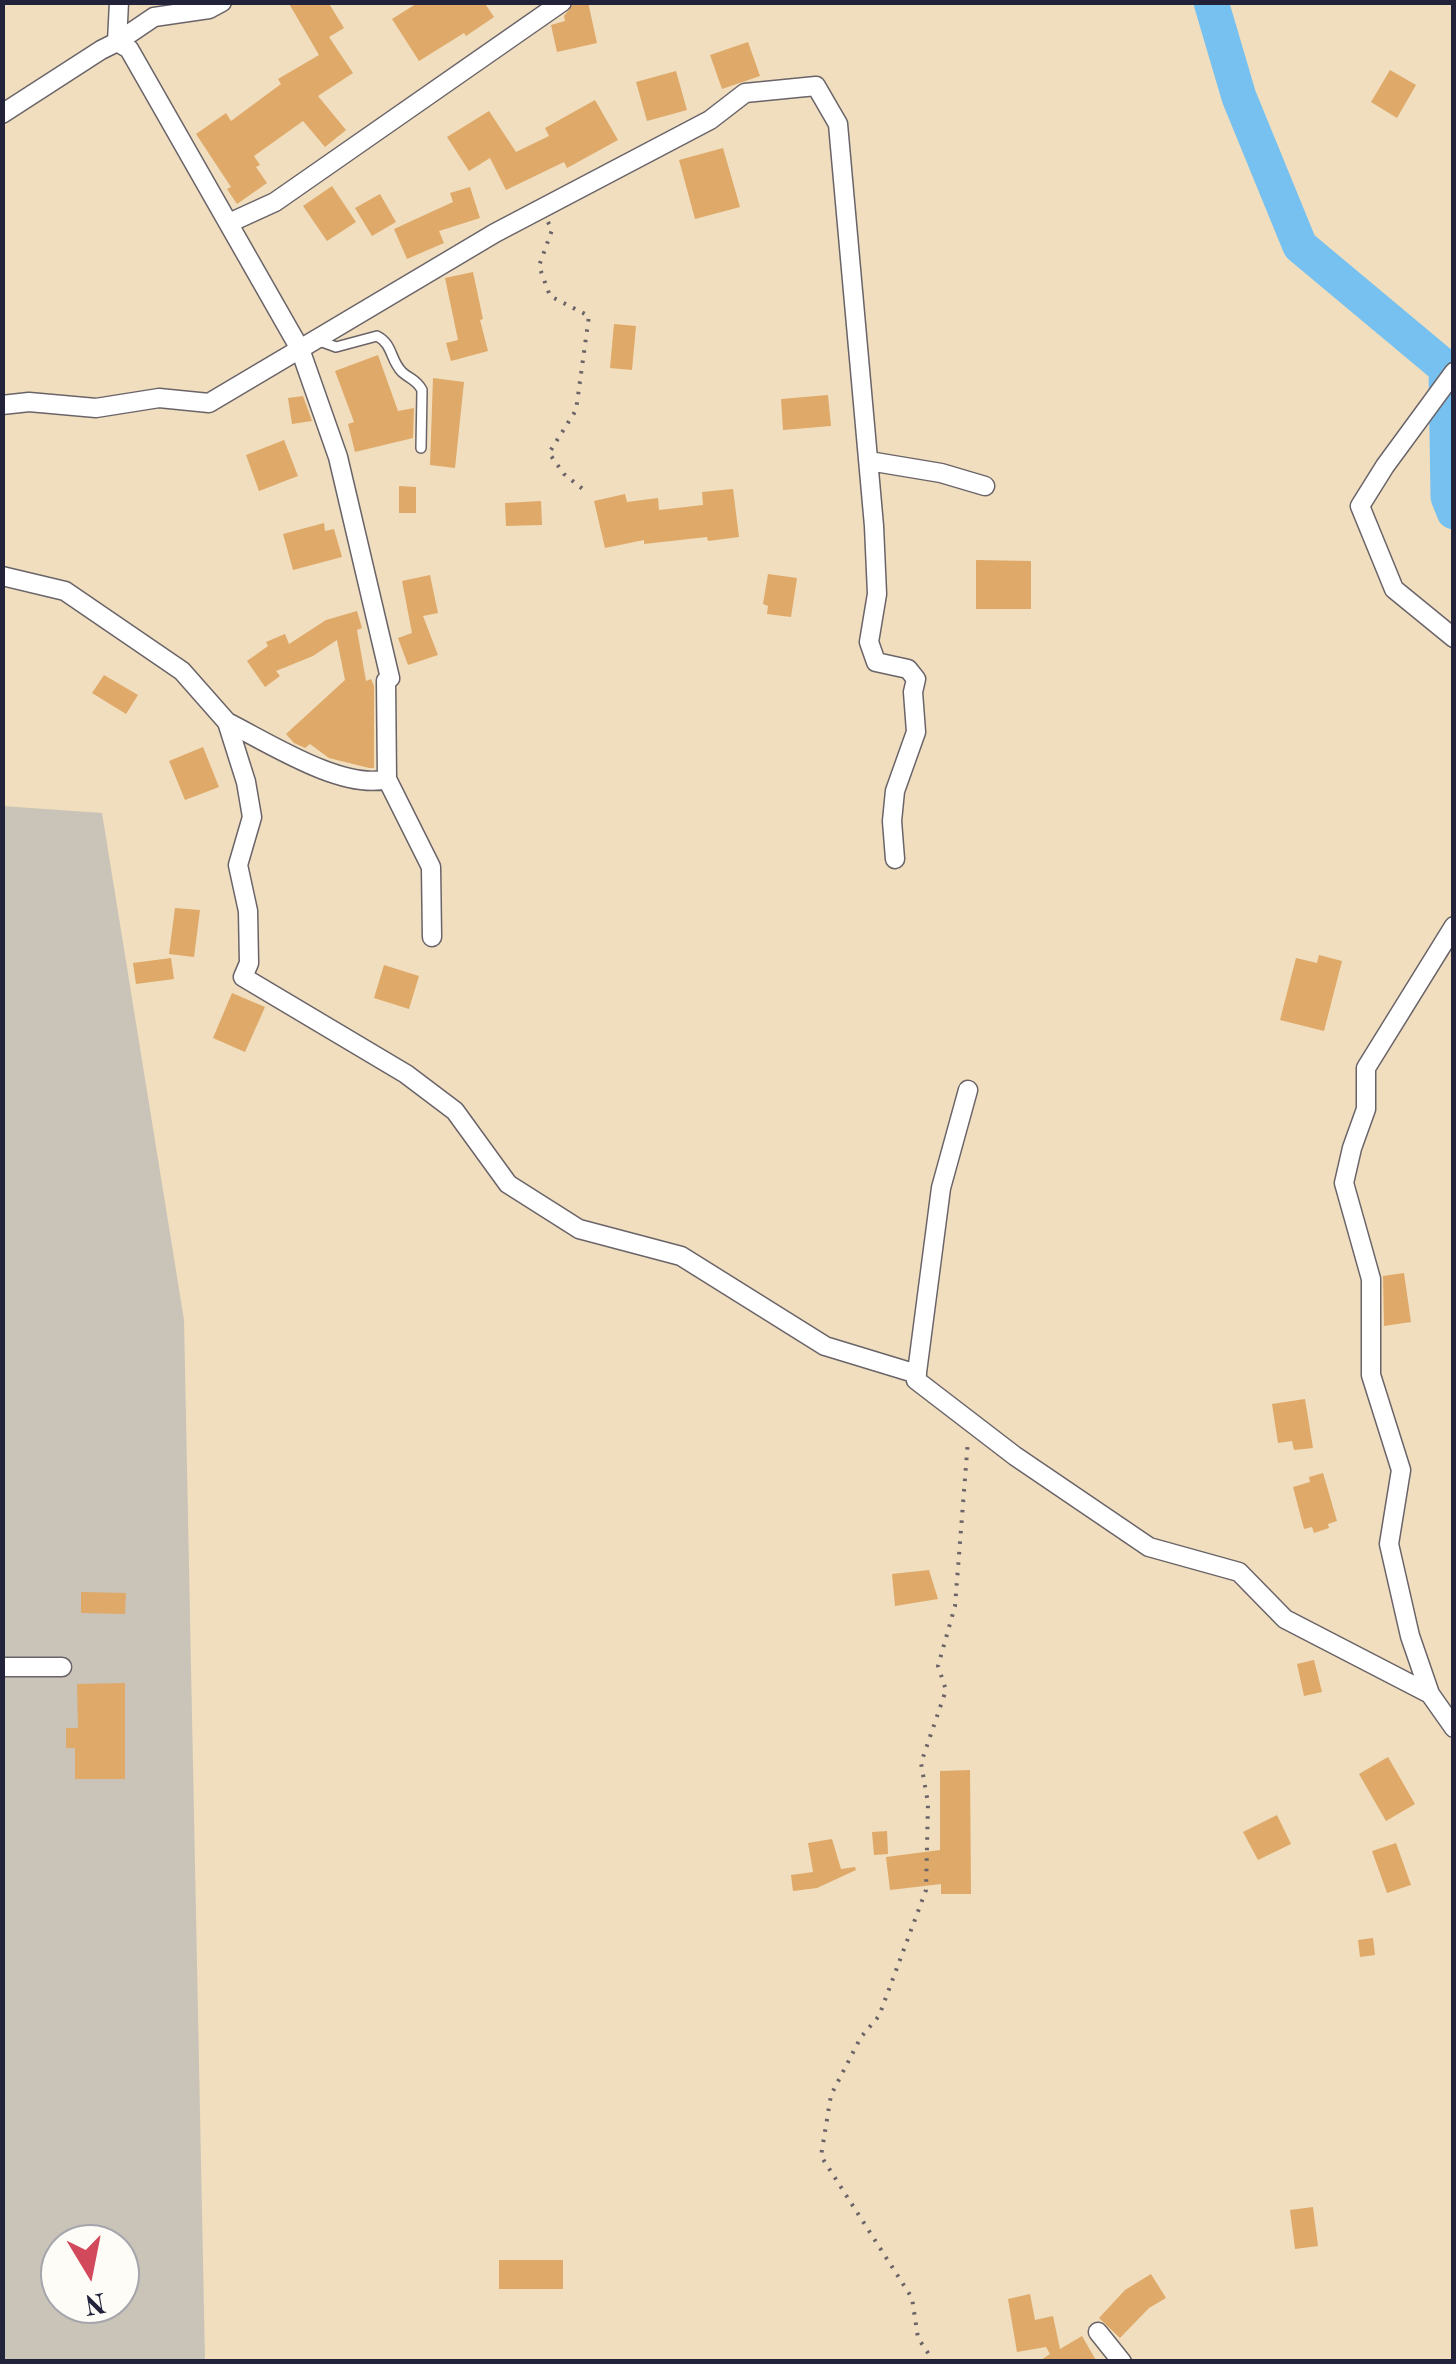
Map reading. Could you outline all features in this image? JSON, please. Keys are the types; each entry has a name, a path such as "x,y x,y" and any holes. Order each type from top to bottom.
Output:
{"street":[{"path":"117,42 119,2"},
{"path":"2,114 154,17 209,9 222,2"},
{"path":"228,223 275,202 562,2"},
{"path":"117,42 135,58 228,223 308,344 390,678 386,682 387,779 431,867 432,937"},
{"path":"2,405 29,402 96,408 159,398 209,402 495,233 710,120 745,93 816,86 838,124 877,594 869,642 876,662 908,669 916,679 916,732 895,790 895,859"},
{"path":"1454,372 1360,506 1394,589 1454,638"},
{"path":"868,461 940,473 985,486"},
{"path":"2,576 65,592 182,671 227,722 330,772 372,783 387,779"},
{"path":"227,722 246,782 252,817 238,865 248,911 249,963 243,978 406,1074 455,1111 508,1184 579,1230 682,1256 825,1346 917,1374"},
{"path":"1454,926 1366,1068 1366,1109 1344,1183 1371,1279 1371,1375 1401,1470 1389,1544 1410,1636 1430,1694 1454,1728"},
{"path":"968,1090 941,1188 916,1380 1015,1456 1149,1547 1239,1572 1286,1620 1430,1694"},
{"path":"2,1667 62,1667"},
{"path":"1098,2332 1122,2362"}],"lane":[{"path":"308,344 336,347 368,337 383,338 398,366 422,390 421,448"}],"path":[{"path":"543,208 552,230 540,266 550,296 589,316 576,410 549,453 564,474 584,490"},
{"path":"934,2362 918,2338 912,2298 820,2156 831,2095 862,2036 879,2016 926,1890 928,1803 921,1763 946,1690 938,1666 956,1606 969,1420"}],"shaded area":[{"path":"2,806 102,813 184,1320 205,2361 3,2361"}],"building":[{"path":"288,2 328,2 344,28 329,37 353,73 318,96 346,130 325,147 303,121 254,156 267,183 237,204 227,189 231,187 196,134 226,113 231,121 281,84 278,79 319,55"},
{"path":"419,2 484,2 494,17 419,61 392,19"},
{"path":"588,2 597,43 557,52 551,25 565,21 564,16 574,3"},
{"path":"748,42 760,76 722,89 710,55"},
{"path":"1390,70 1416,85 1397,118 1371,102"},
{"path":"676,71 687,110 647,121 636,82"},
{"path":"595,100 618,140 567,168 564,162 506,190 490,158 469,171 447,137 489,111 516,152 549,136 545,128"},
{"path":"723,148 740,207 695,219 679,160"},
{"path":"332,186 356,222 327,241 303,206"},
{"path":"470,187 480,218 439,231 444,243 407,259 394,229 453,202 450,193"},
{"path":"380,194 396,222 372,236 355,208"},
{"path":"473,272 488,351 451,361 446,343 458,340 445,278"},
{"path":"614,324 636,326 632,370 610,368"},
{"path":"378,355 398,411 414,408 413,438 355,452 348,424 354,422 335,371"},
{"path":"433,378 464,382 455,468 430,465"},
{"path":"828,395 831,426 783,430 781,399"},
{"path":"303,396 312,421 292,424 288,398"},
{"path":"284,440 298,476 259,491 246,455"},
{"path":"399,486 416,487 416,513 399,513"},
{"path":"733,489 739,537 644,544 644,540 605,548 594,501 625,494 627,502 658,498 659,510 703,505 702,492"},
{"path":"541,501 542,525 506,526 505,503"},
{"path":"324,523 325,531 334,529 342,557 293,570 283,534"},
{"path":"976,560 1031,561 1031,609 976,609"},
{"path":"768,574 797,578 791,617 767,614 768,606 763,604"},
{"path":"430,575 438,613 423,616 438,655 408,665 398,638 412,633 402,581"},
{"path":"357,611 366,681 371,679 374,686 374,768 329,758 310,744 305,748 294,743 286,734 345,680 337,640 313,656 276,671 280,676 265,687 247,661 268,646 266,642 285,634 289,644 326,620"},
{"path":"104,675 138,695 126,714 92,693"},
{"path":"203,747 219,787 185,800 169,761"},
{"path":"175,908 200,910 194,957 169,954"},
{"path":"1319,955 1342,961 1324,1031 1280,1020 1296,958 1317,963"},
{"path":"171,958 174,979 136,984 133,963"},
{"path":"384,965 419,976 409,1009 374,998"},
{"path":"232,993 265,1007 245,1052 213,1038"},
{"path":"1404,1273 1411,1322 1384,1326 1383,1276"},
{"path":"1305,1399 1313,1448 1294,1450 1292,1441 1278,1443 1272,1404"},
{"path":"1323,1473 1337,1521 1314,1533 1312,1527 1304,1529 1293,1487"},
{"path":"929,1570 938,1599 895,1606 892,1574"},
{"path":"81,1592 126,1593 125,1614 81,1613"},
{"path":"1314,1660 1322,1692 1304,1696 1297,1664"},
{"path":"125,1683 125,1779 75,1779 75,1748 66,1748 66,1728 78,1728 77,1684"},
{"path":"1388,1757 1415,1804 1386,1821 1359,1774"},
{"path":"970,1770 971,1894 941,1894 941,1884 890,1890 886,1857 940,1850 940,1771"},
{"path":"1277,1815 1291,1844 1258,1860 1243,1832"},
{"path":"887,1831 888,1854 874,1855 872,1832"},
{"path":"832,1839 841,1869 856,1870 817,1888 793,1891 791,1875 813,1872 808,1843"},
{"path":"1396,1843 1411,1885 1387,1893 1372,1851"},
{"path":"1373,1938 1375,1955 1360,1957 1358,1940"},
{"path":"1313,2207 1318,2246 1295,2249 1290,2210"},
{"path":"499,2260 563,2260 563,2289 499,2289"},
{"path":"1151,2274 1166,2298 1149,2308 1120,2338 1099,2318 1125,2290"},
{"path":"1030,2294 1035,2320 1053,2316 1060,2349 1082,2336 1097,2362 1038,2362 1050,2354 1046,2347 1017,2352 1008,2299"}],"waterway":[{"path":"1211,2 1239,97 1300,246 1446,368 1448,497 1454,512"}]}
